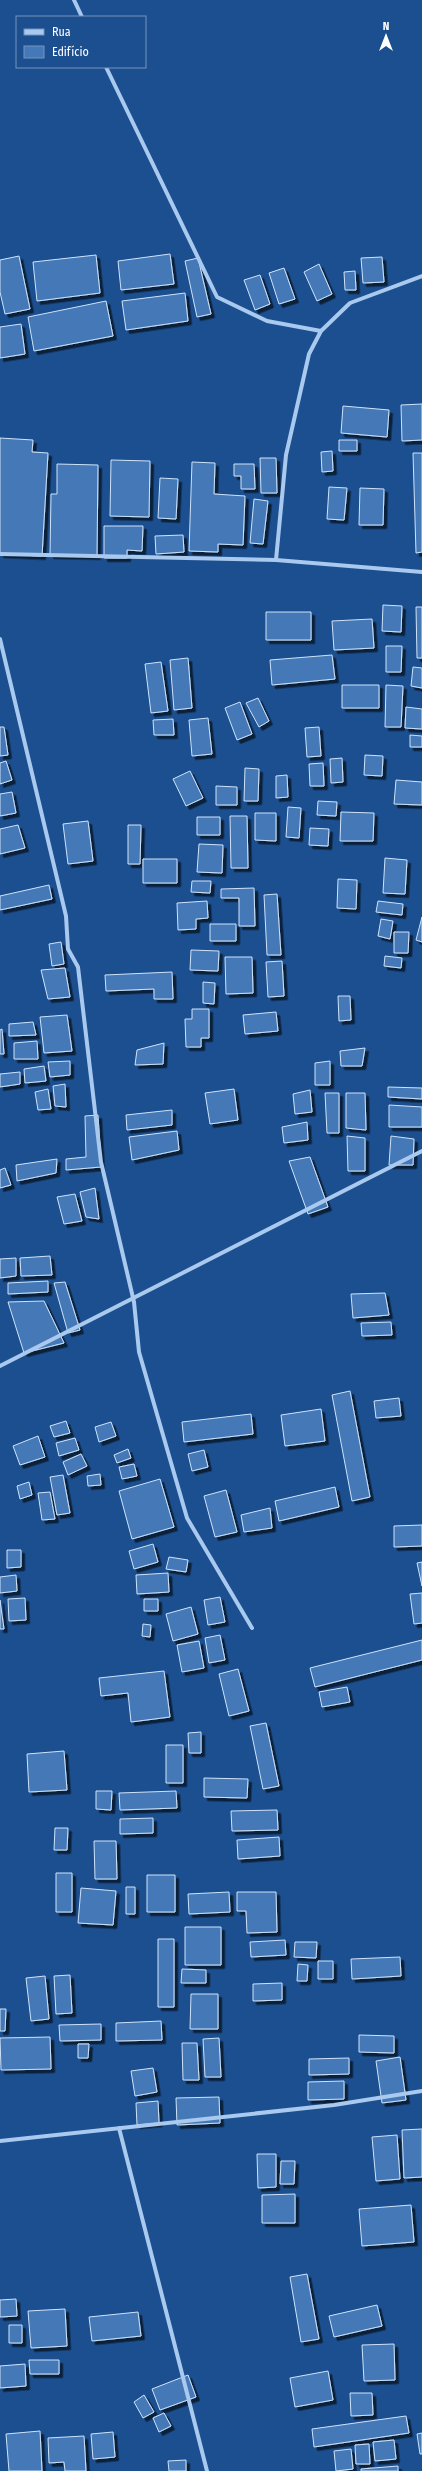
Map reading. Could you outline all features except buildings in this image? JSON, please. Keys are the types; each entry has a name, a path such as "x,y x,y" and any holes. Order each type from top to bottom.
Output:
{"street":[{"path":"74,0 82,16"},
{"path":"106,68 217,297 267,321 321,331"},
{"path":"276,560 286,455 309,354 321,331 350,303 422,276"},
{"path":"0,554 276,560 422,572"},
{"path":"0,639 66,916 68,949 78,966 101,1162 133,1298 139,1352 187,1518 252,1628"},
{"path":"0,1366 422,1151"},
{"path":"0,2141 334,2105 422,2091"},
{"path":"118,2128 206,2471"}]}
